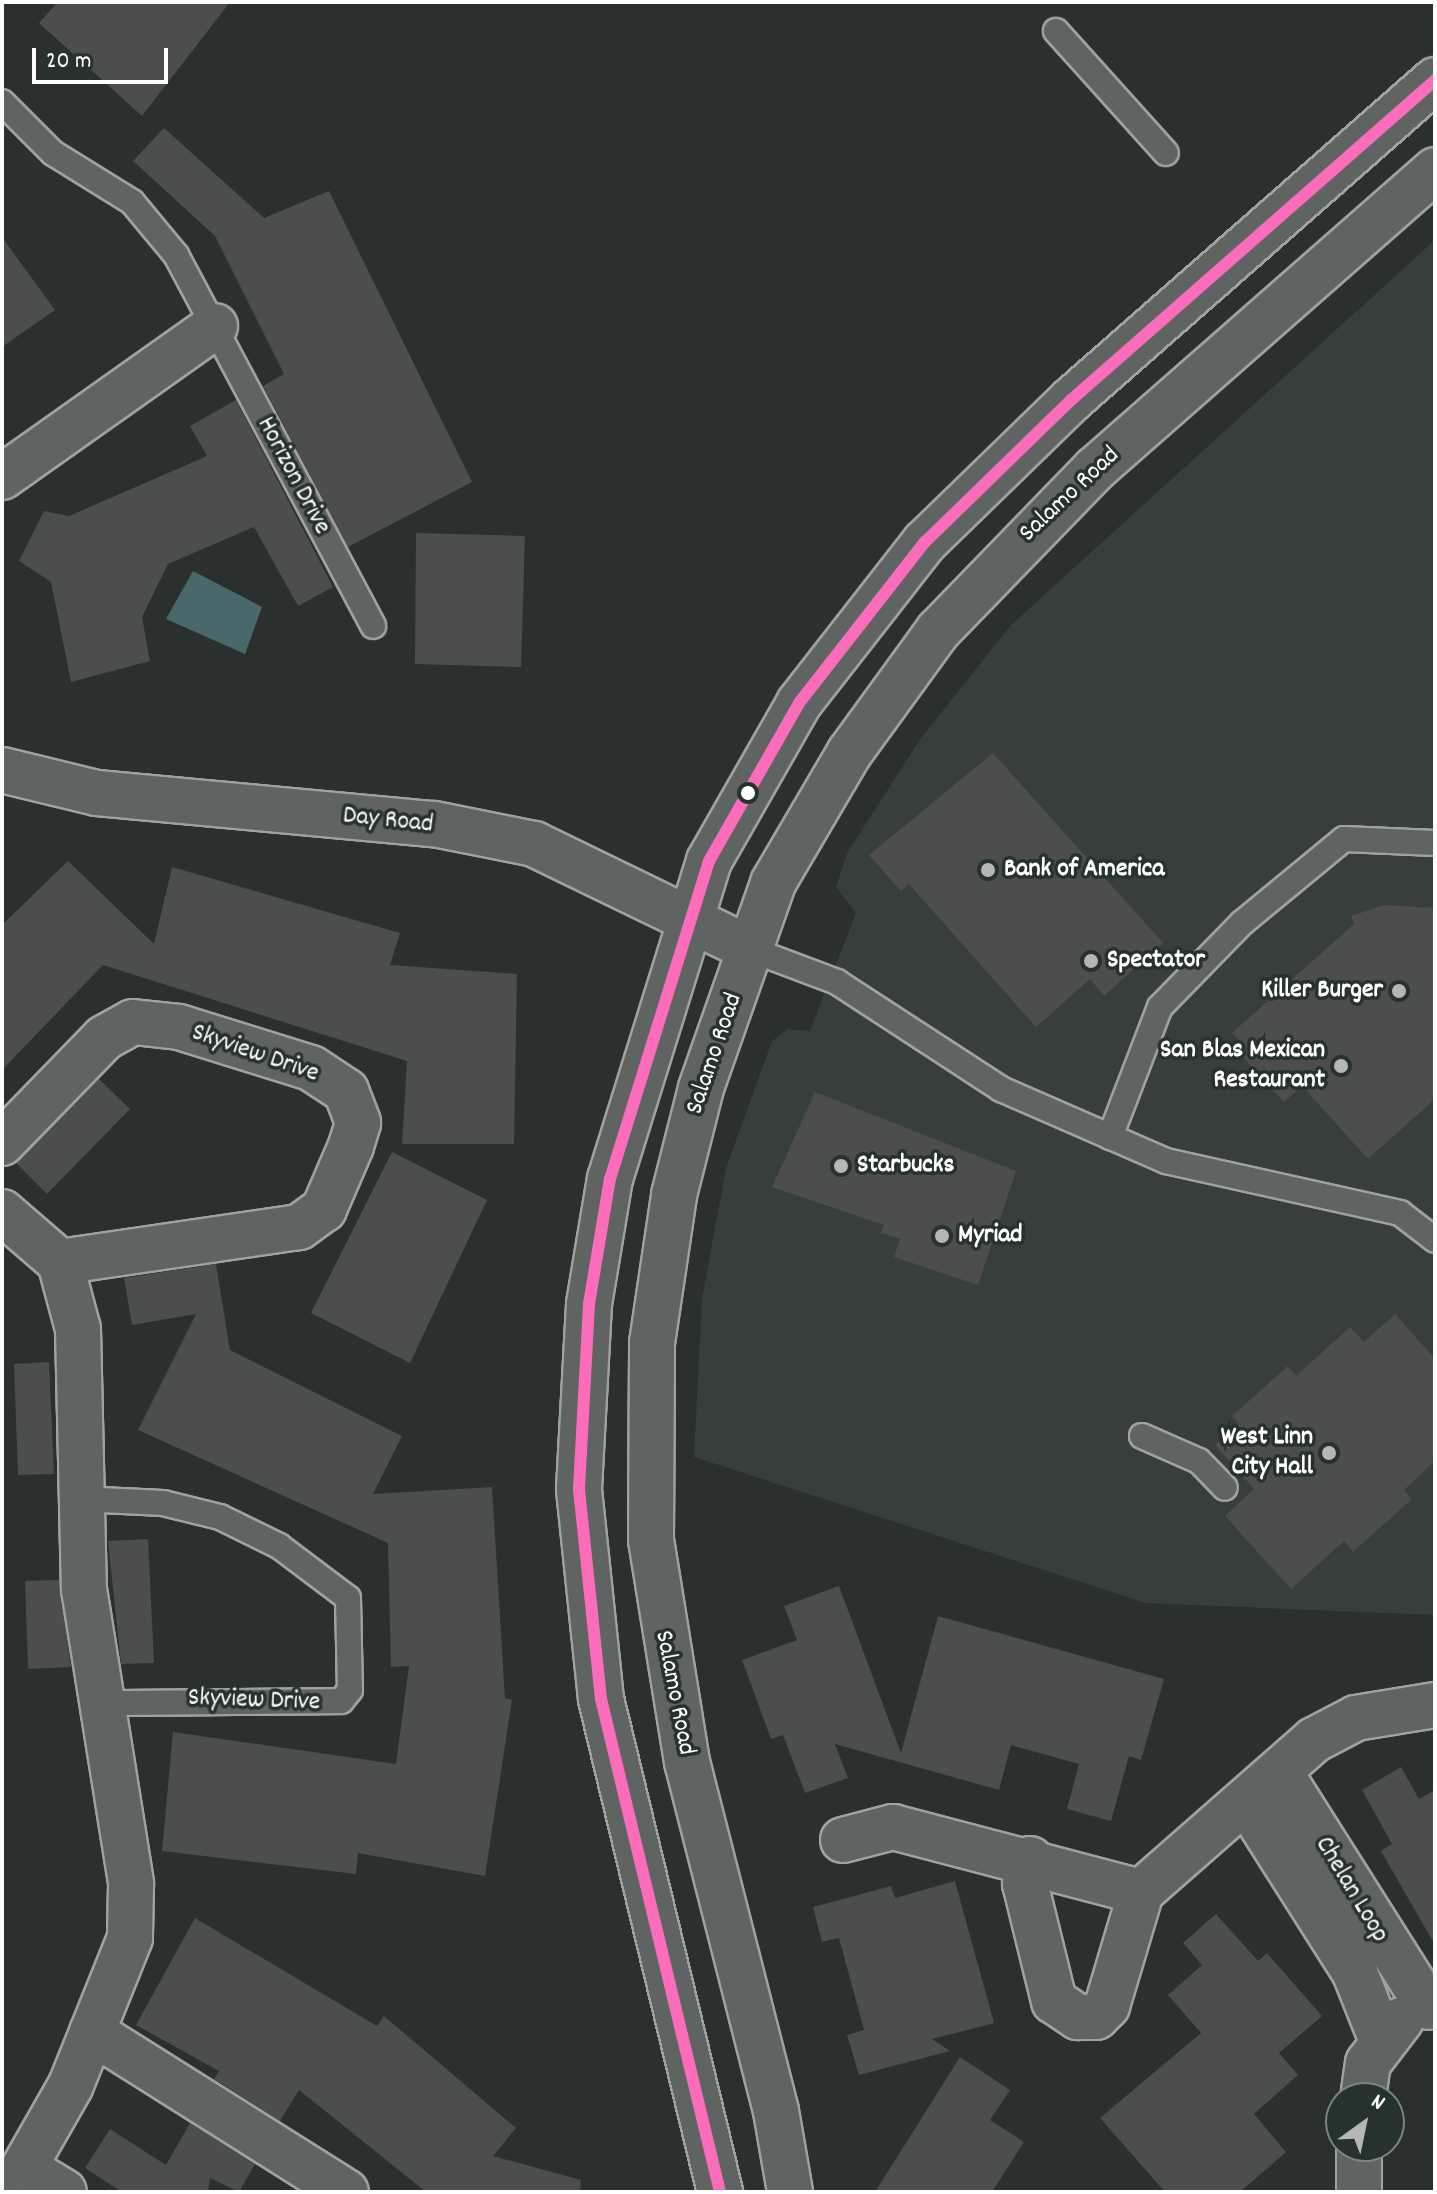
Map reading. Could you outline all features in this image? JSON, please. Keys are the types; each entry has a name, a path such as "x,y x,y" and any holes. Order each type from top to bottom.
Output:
{"street":[{"path":"720,2192 601,1699 579,1489 589,1304 610,1179 649,1039 693,925 709,861 739,804 874,601 1007,459 1435,80"},
{"name":"Salamo Road","path":"790,2192 668,1674 648,1491 652,1343 664,1245 686,1140 773,883 806,823 938,631 1095,469 1435,170"},
{"path":"2,477 215,326"},
{"name":"Day Road","path":"2,770 97,793 434,824 534,844 693,925 752,950"},
{"name":"Skyview Drive","path":"2,1143 104,1038 133,1022 179,1027 311,1068 346,1091 358,1123 351,1146 324,1209 299,1227 60,1262"},
{"path":"2,1212 60,1262 78,1329 84,1589 131,1884 130,1924 34,2185"},
{"path":"1030,1859 1025,1883 1054,2001 1078,2017 1096,2017 1107,2006 1141,1892 1314,1740 1356,1718 1435,1705"},
{"name":"Chelan Loop","path":"1279,1771 1431,2006 1382,2041 1368,2063 1365,2082"},
{"name":"Chelan Loop","path":"1246,1801 1355,1973 1382,2041"},
{"path":"843,1840 893,1827 1030,1859 1141,1892"},
{"path":"92,2032 346,2192"},
{"path":"1359,2162 1359,2192"}],"lane":[{"path":"1056,31 1166,153"},
{"name":"Horizon Drive","path":"2,102 53,153 132,202 176,255 373,626"},
{"path":"1110,1137 1160,1007 1242,923 1344,839 1435,843"},
{"path":"752,950 837,982 1001,1089 1110,1137 1248,1183 1294,1186 1400,1213 1435,1240"},
{"path":"1142,1436 1199,1461 1225,1488"},
{"name":"Skyview Drive","path":"81,1499 163,1503 220,1517 279,1546 348,1598 350,1690 341,1701 102,1703"}],"shaded area":[{"path":"1435,240 1435,1615 1146,1603 694,1457 702,1299 726,1168 772,1041 788,1029 810,1031 856,913 836,887 847,853 921,738 1011,625"}],"water":[{"path":"193,571 262,607 245,654 166,619"}],"building":[{"path":"58,2 230,2 142,116 39,23"},
{"path":"164,128 264,218 329,191 472,482 348,547 263,386 284,374 215,236 133,161"},
{"path":"2,237 55,310 2,347"},
{"path":"236,400 333,587 298,606 254,527 168,564 142,617 150,661 71,682 51,582 19,561 44,511 69,516 207,456 190,426"},
{"path":"416,533 525,536 521,667 415,664"},
{"name":"Bank of America","path":"993,753 1163,943 1104,996 1090,979 1036,1027 909,884 901,891 869,855"},
{"path":"68,861 154,944 172,867 400,933 390,965 517,974 514,1144 402,1144 407,1061 103,965 2,1070 2,925"},
{"path":"1384,905 1435,908 1435,1099 1368,1159 1302,1086 1284,1102 1241,1055 1247,1049 1232,1033 1354,924 1351,916"},
{"path":"99,1079 130,1109 47,1194 16,1163"},
{"path":"815,1092 1016,1171 978,1285 894,1257 900,1239 881,1233 884,1225 772,1187"},
{"path":"392,1152 487,1200 410,1363 311,1313"},
{"path":"216,1264 230,1350 402,1436 373,1494 492,1487 505,1698 512,1700 485,1876 358,1853 356,1874 162,1851 173,1732 396,1764 409,1666 391,1667 388,1543 138,1430 196,1314 132,1325 124,1278"},
{"name":"West Linn City Hall","path":"1395,1314 1435,1359 1435,1461 1404,1490 1412,1499 1353,1552 1344,1541 1291,1589 1225,1516 1254,1489 1215,1445 1239,1424 1232,1416 1288,1366 1296,1376 1350,1327 1364,1342"},
{"path":"49,1362 54,1474 18,1475 14,1364"},
{"path":"148,1539 154,1663 121,1664 108,1541"},
{"path":"59,1580 71,1667 28,1669 25,1581"},
{"path":"839,1586 901,1753 938,1616 1164,1679 1141,1760 1129,1756 1111,1821 1067,1809 1079,1764 1011,1745 999,1790 835,1744 848,1778 805,1793 783,1735 771,1739 742,1660 797,1640 784,1606"},
{"path":"1401,1767 1419,1799 1435,1790 1435,1945 1381,1851 1392,1844 1362,1790"},
{"path":"955,1881 994,2023 932,2039 950,2051 859,2075 847,2035 864,2030 839,1938 822,1942 813,1907 891,1886 895,1898"},
{"path":"1216,1914 1258,1961 1267,1953 1322,2016 1279,2053 1298,2075 1254,2114 1286,2152 1240,2192 1165,2192 1100,2118 1201,2033 1168,1995 1202,1965 1183,1943"},
{"path":"195,1918 377,2026 384,2016 516,2128 493,2156 581,2180 580,2192 426,2192 299,2090 280,2121 214,2079 219,2071 136,2025"},
{"path":"960,2057 1010,2090 990,2120 1024,2142 992,2192 875,2192"},
{"path":"190,2123 255,2164 239,2192 210,2178 208,2192 122,2192 85,2168 110,2129 166,2165"}],"transit line":[{"path":"720,2192 601,1699 579,1489 589,1304 610,1179 709,861 799,703 925,542 1071,400 1435,80"}],"place":[{"name":"Bank of America","path":"988,870"},
{"name":"Spectator","path":"1091,961"},
{"name":"Killer Burger","path":"1399,991"},
{"name":"San Blas Mexican Restaurant","path":"1341,1066"},
{"name":"Starbucks","path":"841,1166"},
{"name":"Myriad","path":"942,1236"},
{"name":"West Linn City Hall","path":"1329,1453"}]}
